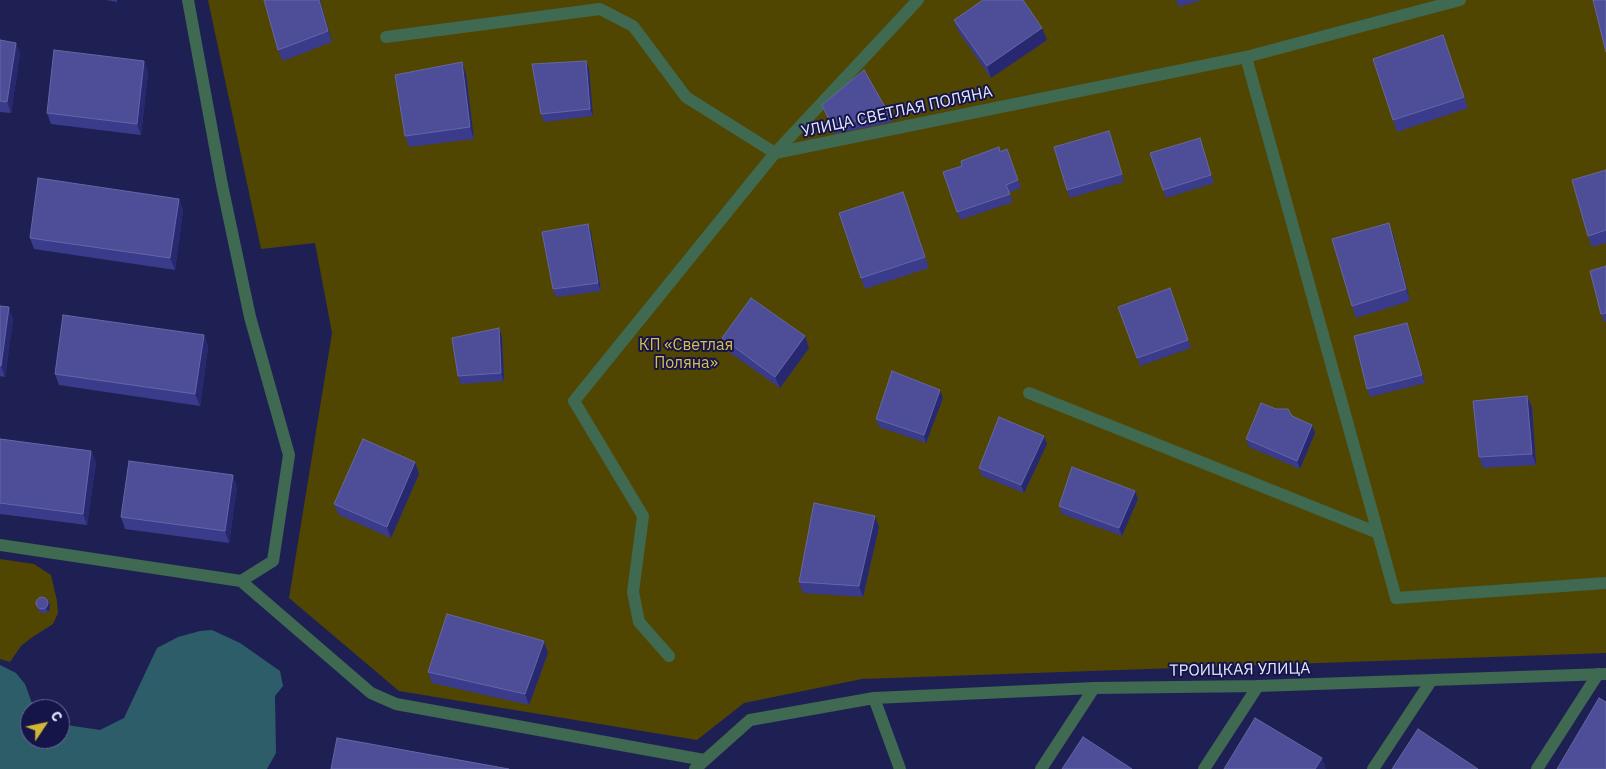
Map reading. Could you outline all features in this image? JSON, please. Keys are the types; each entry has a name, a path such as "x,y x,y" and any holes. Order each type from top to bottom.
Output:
{"street":[{"path":"188,0 222,185 250,317 289,455 272,561 241,581"},
{"path":"669,656 639,622 633,592 643,516 574,401 775,153 918,0"},
{"name":"УЛИЦА СВЕТЛАЯ ПОЛЯНА","path":"775,153 1246,57 1460,0"},
{"path":"386,37 600,9 633,26 686,97 775,153"},
{"path":"1246,57 1396,598 1606,584"},
{"path":"1029,393 1378,533"},
{"path":"0,545 241,581 371,692 396,704 700,765"},
{"path":"1537,769 1602,674"},
{"name":"ТРОИЦКАЯ УЛИЦА","path":"700,765 750,720 874,698 1094,688 1258,686 1602,674"},
{"path":"1373,769 1432,681"},
{"path":"1204,769 1258,686"},
{"path":"1041,769 1094,688"},
{"path":"874,698 900,769"}],"green space":[{"name":"КП «Светлая Поляна»","path":"208,0 1606,0 1606,653 862,679 744,703 697,740 399,691 289,598 332,333 315,243 261,249"},
{"path":"0,559 34,564 51,575 57,601 58,613 53,624 21,646 10,662 0,659"}],"shaded area":[{"path":"212,630 240,643 280,671 283,686 275,696 276,753 267,769 0,769 0,665 16,673 25,684 30,699 20,699 20,749 70,749 70,726 100,730 124,718 157,648 178,637"}],"building":[{"path":"264,0 319,0 328,31 278,50"},
{"path":"983,0 1023,0 1042,28 987,66 954,20"},
{"path":"1593,0 1606,0 1606,52"},
{"path":"1443,35 1464,97 1393,120 1373,59"},
{"path":"0,40 16,43 7,102 0,101"},
{"path":"54,50 144,61 137,124 47,113"},
{"path":"586,61 590,109 541,114 532,64"},
{"path":"462,62 470,127 405,136 395,75"},
{"path":"864,70 889,114 832,126 822,105"},
{"path":"1109,131 1122,174 1067,190 1054,147"},
{"path":"1200,138 1211,175 1163,190 1150,153"},
{"path":"999,147 1000,152 1007,149 1018,180 1006,185 1010,194 957,212 943,172 962,166 961,161"},
{"path":"1606,170 1606,230 1588,236 1572,180"},
{"path":"38,178 179,199 170,258 30,238"},
{"path":"903,192 925,257 861,278 839,213"},
{"path":"1389,223 1406,289 1352,306 1332,239"},
{"path":"588,224 598,283 553,289 542,232"},
{"path":"1606,266 1606,313 1601,314 1590,271"},
{"path":"1170,288 1188,340 1137,358 1118,307"},
{"path":"751,298 805,336 775,377 722,338"},
{"path":"0,306 9,307 1,366 0,366"},
{"path":"63,315 204,335 195,394 55,374"},
{"path":"1407,323 1422,375 1367,389 1354,336"},
{"path":"499,328 501,373 458,376 452,338"},
{"path":"892,371 940,390 924,435 876,419"},
{"path":"1527,396 1532,454 1479,457 1473,401"},
{"path":"1261,403 1276,409 1288,409 1292,416 1312,425 1297,461 1246,439"},
{"path":"999,417 1044,436 1021,485 979,468"},
{"path":"0,439 91,451 83,514 0,503"},
{"path":"363,439 415,462 387,527 334,504"},
{"path":"129,461 233,475 225,531 121,517"},
{"path":"1072,467 1135,491 1119,528 1059,506"},
{"path":"814,503 875,516 859,586 799,582"},
{"path":"40,597 44,597 48,603 44,609 40,609 36,605 36,601"},
{"path":"447,614 544,641 525,694 428,672"},
{"path":"1599,698 1606,702 1606,769 1557,769"},
{"path":"1255,718 1322,758 1315,769 1224,769"},
{"path":"1418,729 1478,769 1392,769"},
{"path":"1083,737 1132,769 1062,769"},
{"path":"337,738 509,769 331,769"}]}
